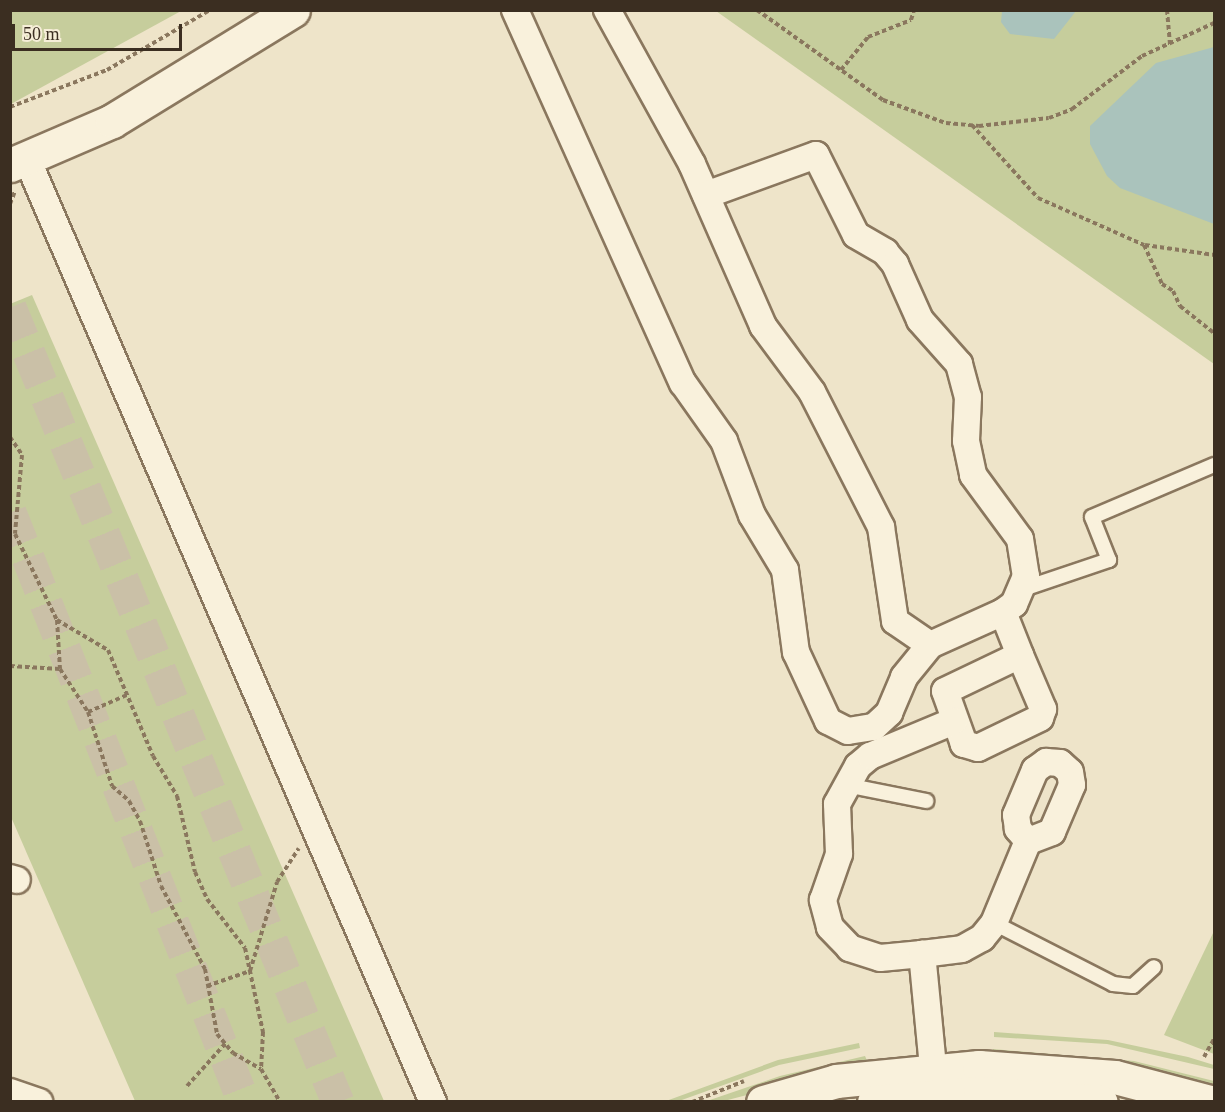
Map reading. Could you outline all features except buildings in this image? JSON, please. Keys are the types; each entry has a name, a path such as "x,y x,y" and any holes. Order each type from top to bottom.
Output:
{"street":[{"path":"293,10 123,116 19,162 433,1101"},
{"path":"515,10 683,383 724,441 752,515 785,570 796,652 828,721 848,731 874,728 890,712 904,677 930,645 1003,612 1023,589 1027,562 1020,538 973,475 966,441 968,397 959,364 920,320 885,252 856,235 816,155 706,195"},
{"path":"607,10 706,195 763,326 812,392 881,527 887,544 895,621 930,645"},
{"path":"1003,612 1043,709 1041,718 978,748 964,744 945,699 950,686 1020,655"},
{"path":"954,721 870,756 846,785 835,817 838,854 823,900 830,927 850,948 866,955 922,954 962,949 982,938 994,923 1028,841"},
{"path":"922,954 934,1081"},
{"path":"763,1101 836,1081 934,1081 1070,1070 1160,1086 1210,1101"},
{"path":"874,1101 934,1081 1024,1094 1101,1101"},
{"path":"10,1092 39,1101"}],"lane":[{"path":"1023,589 1109,560 1092,517 1215,465"},
{"path":"846,785 927,801"},
{"path":"994,923 1113,984 1133,986 1154,967"}],"path":[{"path":"10,107 107,70 210,10"},
{"path":"757,10 883,100 915,114 972,125 1049,118 1087,101 1142,56 1215,23"},
{"path":"841,70 868,38 911,20 914,10"},
{"path":"1167,10 1170,45"},
{"path":"972,125 1038,198 1144,245 1215,255"},
{"path":"1144,245 1180,306 1215,333"},
{"path":"10,436 22,455 15,534 57,620 60,669 88,712 112,786 140,821 161,886 205,969 209,1011 225,1044 261,1069 280,1101"},
{"path":"57,620 108,650 153,756 177,796 195,872 207,899 245,948 263,1032 261,1069"},
{"path":"10,666 60,669"},
{"path":"88,712 127,695"},
{"path":"250,971 277,882 291,854 316,834"},
{"path":"207,986 250,971"},
{"path":"1204,1057 1215,1040"},
{"path":"186,1086 225,1044"}],"green space":[{"path":"11,10 181,10 181,11 11,104"},
{"path":"716,11 1214,11 1214,364"},
{"path":"32,295 384,1101 135,1101 11,817 10,304"},
{"path":"1214,931 1214,1054 1164,1035"},
{"path":"994,1032 1108,1040 1188,1057 1214,1065 1214,1069 1107,1044 994,1037"},
{"path":"859,1043 860,1048 779,1065 679,1101 666,1101 778,1060"},
{"path":"993,1049 1134,1061 1214,1081 1214,1089 991,1054"},
{"path":"865,1056 868,1063 724,1101 704,1102 780,1076"}],"water":[{"path":"1002,10 1076,11 1054,39 1010,34 1001,22"},
{"path":"1214,47 1214,224 1120,188 1107,176 1090,144 1090,126 1156,63"}],"tunnel":[{"path":"10,307 338,1102"},
{"path":"10,512 244,1102"}]}
